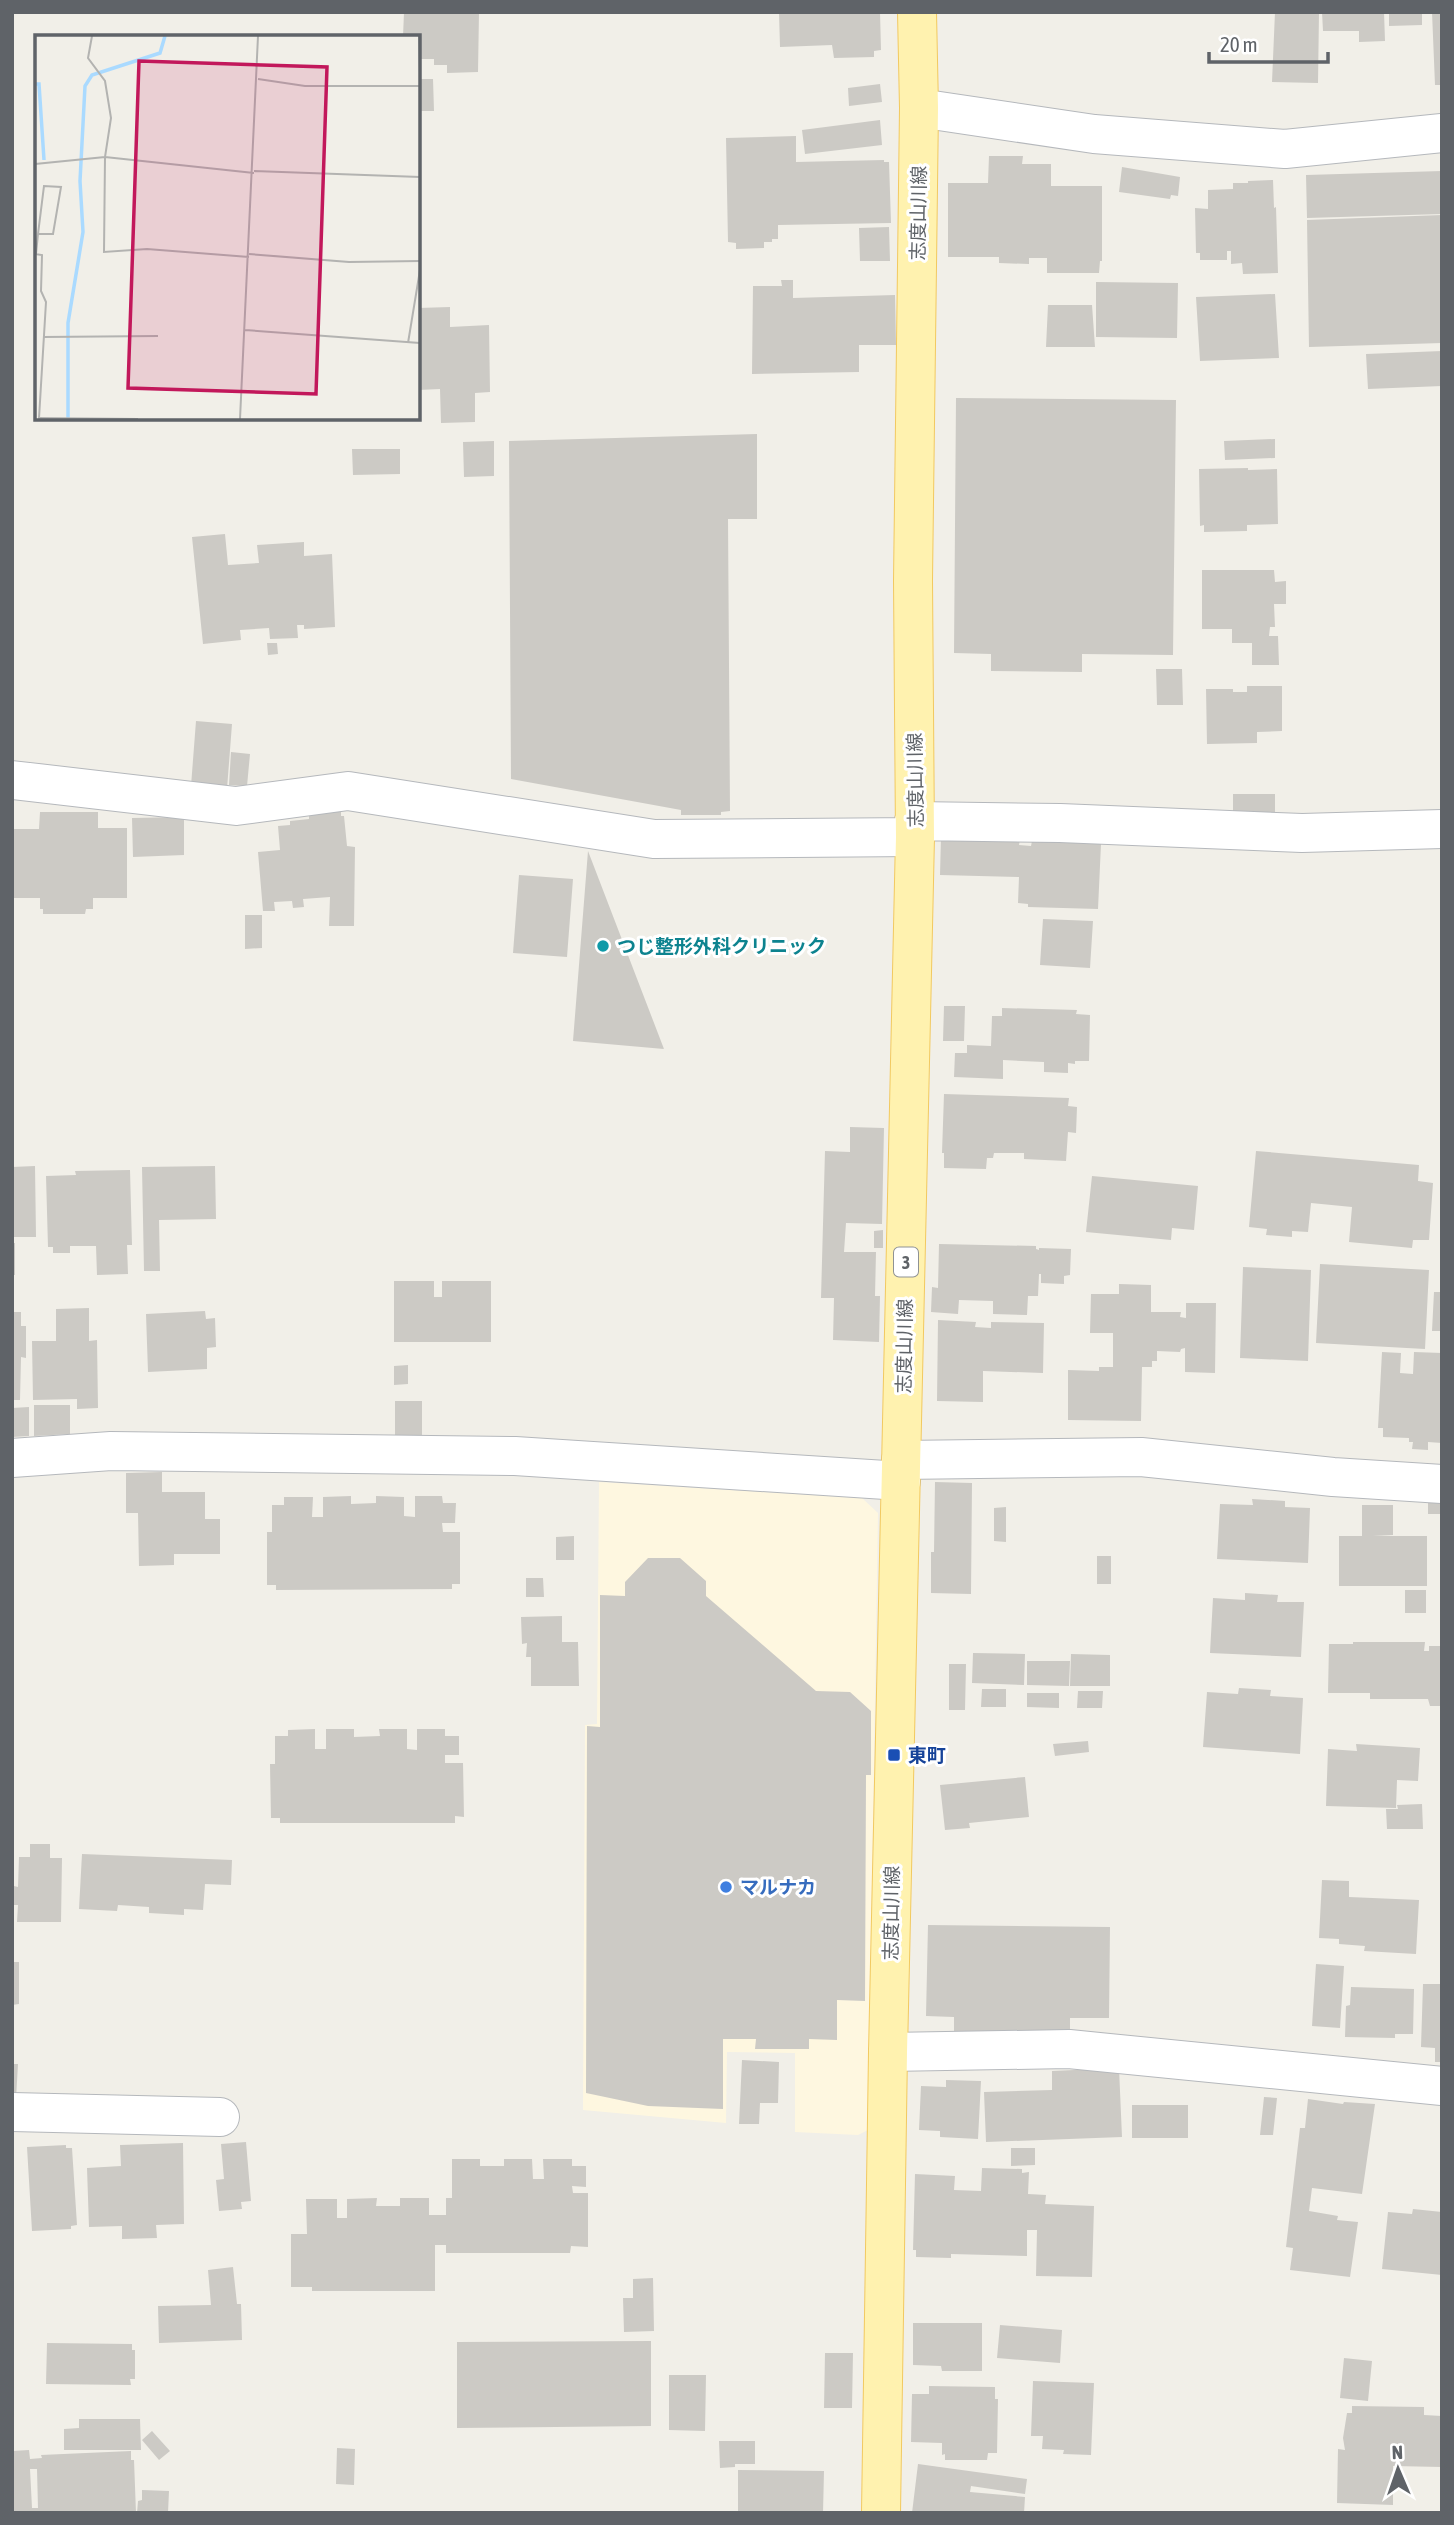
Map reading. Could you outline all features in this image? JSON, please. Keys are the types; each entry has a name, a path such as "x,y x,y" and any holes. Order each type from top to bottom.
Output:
{"main road":[{"name":"志度山川線","path":"881,2513 888,2052 915,829 913,581 919,108 917,12"}],"street":[{"path":"919,108 1094,134 1285,149 1442,132"},
{"path":"12,780 236,806 348,791 654,839 1059,823 1301,833 1442,829"},
{"path":"12,1458 111,1451 514,1456 901,1470 1141,1457 1333,1477 1442,1484"},
{"path":"888,2052 1069,2049 1442,2085"},
{"path":"12,2112 220,2117"}],"shaded area":[{"name":"マルナカ","path":"599,1482 862,1498 878,1513 868,2130 858,2135 795,2132 795,2053 727,2052 726,2123 583,2110 585,1725 597,1724"}],"building":[{"path":"404,12 479,12 478,72 447,73 447,65 434,65 434,59 420,59 420,35 403,35"},
{"path":"779,12 880,12 881,50 874,51 874,57 834,58 832,45 780,47"},
{"path":"1275,12 1319,12 1318,83 1272,82"},
{"path":"1322,12 1384,12 1385,41 1359,42 1359,31 1323,31"},
{"path":"1389,12 1422,12 1422,25 1389,26"},
{"path":"1432,12 1442,12 1442,85 1435,85"},
{"path":"420,79 433,79 434,111 420,111"},
{"path":"880,84 882,102 849,106 848,88"},
{"path":"880,120 882,145 805,154 802,130"},
{"path":"796,136 796,162 889,162 891,223 778,225 778,239 764,242 764,248 736,249 736,243 728,242 726,138"},
{"path":"989,156 1023,156 1022,164 1051,164 1051,186 1102,186 1102,261 1099,273 1047,273 1047,258 1029,258 1029,264 999,263 999,257 948,257 948,183 988,183"},
{"path":"1122,167 1180,177 1178,196 1171,195 1170,199 1119,192"},
{"path":"1442,171 1442,214 1307,218 1306,175"},
{"path":"1273,180 1278,273 1243,274 1242,263 1231,264 1231,251 1227,251 1227,260 1200,260 1200,253 1196,253 1195,208 1208,209 1208,190 1233,189 1233,183"},
{"path":"1442,215 1442,343 1309,347 1307,220"},
{"path":"889,227 890,261 860,261 859,228"},
{"path":"781,280 793,280 793,298 895,295 896,345 859,345 859,372 752,374 753,286 782,286"},
{"path":"1096,282 1178,283 1177,338 1096,337"},
{"path":"1275,294 1279,358 1200,361 1196,297"},
{"path":"1048,305 1092,305 1095,347 1046,347"},
{"path":"450,307 450,327 489,325 490,392 475,393 475,422 441,423 440,389 420,390 420,308"},
{"path":"1442,351 1442,386 1368,389 1366,354"},
{"path":"956,398 1176,400 1173,655 1082,654 1082,672 991,671 991,654 954,653"},
{"path":"757,434 757,519 728,519 730,811 721,812 721,815 681,815 681,810 511,779 509,441"},
{"path":"1275,439 1275,458 1225,460 1224,441"},
{"path":"494,441 494,476 464,477 463,442"},
{"path":"352,449 400,449 400,474 353,475"},
{"path":"1199,469 1277,469 1278,524 1247,525 1247,531 1204,532 1204,525 1200,526"},
{"path":"225,534 228,565 259,563 257,545 304,542 304,556 332,554 335,627 304,629 304,625 297,625 298,638 270,639 269,628 240,630 241,640 203,644 192,537"},
{"path":"1202,570 1274,570 1275,582 1286,581 1286,604 1274,604 1275,627 1270,627 1269,636 1278,636 1279,665 1252,665 1252,643 1232,643 1232,629 1202,629"},
{"path":"267,643 277,643 278,654 268,655"},
{"path":"1156,669 1182,669 1183,705 1157,705"},
{"path":"1247,686 1282,686 1282,731 1257,732 1257,743 1207,744 1206,689 1247,692"},
{"path":"196,721 232,724 227,789 191,786"},
{"path":"231,752 250,754 247,786 229,785"},
{"path":"1233,794 1275,794 1275,813 1233,814"},
{"path":"341,811 341,816 344,816 347,846 355,847 354,926 329,926 330,897 303,899 304,907 293,908 292,901 274,902 275,911 263,911 258,852 280,850 278,826 290,825 290,821 309,819 309,814"},
{"path":"40,812 98,812 98,828 127,828 127,898 93,898 93,909 86,909 85,914 43,914 40,898 12,898 12,829 39,829"},
{"path":"184,817 184,855 133,857 132,818"},
{"path":"941,837 1020,839 1019,845 1031,846 1032,841 1101,844 1098,909 1028,907 1028,904 1018,903 1019,877 940,875"},
{"name":"つじ整形外科クリニック","path":"588,851 664,1049 573,1041"},
{"path":"519,875 573,879 567,957 513,953"},
{"path":"245,915 262,915 262,948 245,949"},
{"path":"1043,919 1093,921 1090,968 1040,965"},
{"path":"944,1006 965,1006 964,1041 943,1041"},
{"path":"1002,1008 1077,1010 1076,1014 1090,1015 1089,1061 1068,1063 1068,1073 1044,1072 1044,1062 1003,1060 1003,1079 954,1077 955,1053 967,1053 967,1045 991,1046 992,1016 1002,1016"},
{"path":"944,1094 1069,1098 1068,1106 1077,1107 1076,1133 1068,1132 1066,1161 1024,1159 1024,1153 994,1153 993,1158 987,1158 986,1169 944,1168"},
{"path":"850,1127 884,1128 882,1224 846,1223 844,1252 876,1252 875,1296 880,1296 879,1342 833,1340 834,1298 821,1298 825,1151 850,1152"},
{"path":"1256,1151 1419,1165 1418,1181 1433,1183 1429,1240 1413,1240 1412,1248 1349,1242 1352,1207 1311,1203 1308,1232 1292,1231 1292,1237 1266,1235 1267,1229 1249,1227"},
{"path":"35,1166 36,1237 13,1237 12,1167"},
{"path":"215,1166 216,1219 159,1220 160,1271 144,1271 142,1167"},
{"path":"130,1170 132,1245 127,1245 128,1274 97,1275 96,1246 70,1246 70,1253 53,1253 53,1247 48,1247 46,1176 76,1175 75,1171"},
{"path":"1092,1176 1198,1186 1194,1230 1172,1228 1171,1240 1086,1232"},
{"path":"883,1230 883,1248 874,1248 874,1231"},
{"path":"12,1243 15,1243 15,1275 12,1275"},
{"path":"939,1244 1036,1246 1039,1250 1071,1249 1070,1275 1064,1276 1064,1284 1041,1283 1039,1274 1038,1296 1028,1296 1027,1315 993,1314 993,1301 959,1300 958,1314 931,1312 932,1287 938,1288"},
{"path":"1320,1264 1429,1270 1425,1349 1316,1343"},
{"path":"1243,1267 1311,1270 1308,1361 1240,1358"},
{"path":"394,1281 434,1281 434,1297 442,1297 442,1281 491,1281 491,1342 394,1342"},
{"path":"1119,1284 1151,1285 1151,1312 1181,1312 1180,1317 1186,1318 1186,1303 1216,1303 1215,1373 1185,1372 1185,1348 1180,1352 1157,1351 1157,1361 1152,1361 1152,1367 1142,1367 1141,1421 1068,1420 1068,1370 1099,1371 1099,1367 1113,1367 1113,1333 1090,1333 1091,1294 1119,1294"},
{"path":"1434,1292 1442,1292 1442,1331 1432,1331"},
{"path":"89,1308 89,1341 97,1340 98,1408 77,1409 77,1399 33,1400 32,1341 56,1341 56,1309"},
{"path":"205,1311 206,1319 215,1318 216,1347 207,1348 207,1369 148,1372 146,1314"},
{"path":"12,1312 21,1312 21,1326 26,1326 26,1358 21,1357 20,1400 12,1400"},
{"path":"938,1320 976,1322 975,1327 991,1328 991,1322 1044,1323 1043,1373 983,1371 983,1402 937,1401"},
{"path":"1382,1352 1401,1353 1400,1373 1413,1374 1414,1352 1442,1353 1442,1443 1428,1442 1428,1450 1412,1449 1413,1442 1409,1442 1409,1438 1383,1437 1383,1428 1378,1428"},
{"path":"408,1365 408,1384 394,1385 394,1366"},
{"path":"395,1401 422,1401 422,1435 395,1435"},
{"path":"34,1405 70,1405 70,1434 34,1436"},
{"path":"29,1407 29,1436 12,1437 12,1408"},
{"path":"162,1472 162,1492 205,1492 205,1519 220,1519 220,1554 174,1554 174,1565 139,1566 138,1513 126,1513 126,1473"},
{"path":"935,1482 972,1483 971,1594 931,1593"},
{"path":"351,1496 351,1504 376,1503 376,1496 404,1497 404,1516 415,1517 415,1496 442,1496 443,1503 456,1503 455,1523 442,1523 443,1532 460,1532 460,1584 452,1584 452,1589 276,1590 276,1585 267,1585 267,1532 272,1532 272,1505 284,1505 284,1497 313,1497 312,1517 323,1517 323,1497"},
{"path":"1428,1498 1442,1499 1442,1514 1428,1514"},
{"path":"1252,1499 1285,1501 1285,1507 1310,1508 1308,1563 1217,1559 1220,1504 1253,1505"},
{"path":"1362,1505 1393,1505 1393,1535 1373,1536 1427,1536 1427,1586 1339,1586 1339,1536 1362,1536"},
{"path":"1006,1507 1006,1542 994,1541 994,1508"},
{"path":"574,1536 574,1560 556,1560 556,1537"},
{"path":"1097,1556 1111,1556 1111,1584 1097,1584"},
{"name":"マルナカ","path":"648,1558 680,1558 706,1581 706,1596 816,1691 850,1692 871,1711 871,1775 866,1775 865,2001 837,2000 837,2040 809,2039 809,2049 755,2049 756,2039 723,2039 723,2109 648,2106 586,2093 587,1726 600,1727 600,1595 625,1596 625,1582"},
{"path":"526,1578 543,1578 544,1597 526,1597"},
{"path":"1405,1590 1426,1590 1426,1613 1405,1613"},
{"path":"1245,1593 1278,1595 1277,1602 1304,1602 1301,1657 1210,1653 1213,1598 1245,1600"},
{"path":"562,1616 562,1642 578,1642 579,1686 531,1686 531,1657 526,1657 527,1643 522,1644 521,1617"},
{"path":"1425,1642 1424,1651 1429,1651 1429,1646 1442,1646 1442,1706 1430,1706 1428,1699 1370,1699 1370,1693 1328,1693 1329,1644"},
{"path":"973,1653 1025,1654 1024,1685 972,1683"},
{"path":"1071,1654 1110,1655 1110,1686 1070,1686"},
{"path":"1027,1661 1070,1661 1069,1686 1027,1685"},
{"path":"949,1664 966,1664 965,1710 949,1710"},
{"path":"1239,1688 1271,1690 1270,1696 1303,1698 1300,1754 1203,1747 1207,1692 1238,1694"},
{"path":"982,1689 1006,1689 1006,1707 981,1707"},
{"path":"1078,1691 1103,1691 1102,1708 1077,1708"},
{"path":"1027,1693 1059,1693 1059,1708 1027,1707"},
{"path":"315,1729 315,1749 326,1749 326,1729 354,1729 354,1737 380,1736 379,1729 407,1729 407,1749 417,1750 417,1729 445,1729 445,1736 459,1736 459,1755 445,1755 445,1763 463,1763 464,1817 455,1816 455,1823 280,1823 280,1818 271,1818 270,1764 275,1764 275,1736 288,1736 288,1730"},
{"path":"1088,1741 1089,1752 1055,1756 1053,1744"},
{"path":"1356,1744 1420,1748 1418,1781 1397,1780 1396,1808 1326,1806 1328,1749 1357,1751"},
{"path":"1025,1777 1029,1817 969,1823 970,1828 945,1830 940,1785"},
{"path":"1422,1804 1423,1829 1387,1829 1386,1809 1398,1809 1397,1805"},
{"path":"30,1844 50,1844 50,1858 62,1858 61,1922 17,1922 18,1905 13,1905 14,1886 18,1887 19,1857 30,1857"},
{"path":"82,1854 232,1860 231,1885 205,1884 203,1910 184,1909 184,1915 149,1913 149,1907 118,1905 117,1911 79,1909"},
{"path":"1322,1880 1349,1881 1349,1897 1419,1900 1416,1954 1364,1951 1365,1946 1339,1944 1339,1939 1319,1938"},
{"path":"928,1925 1110,1927 1109,2018 1070,2018 1070,2034 954,2033 954,2017 926,2016"},
{"path":"12,1962 19,1962 19,2004 12,2005"},
{"path":"1316,1964 1344,1966 1340,2028 1312,2026"},
{"path":"1423,1984 1442,1984 1442,2062 1435,2062 1435,2048 1421,2047"},
{"path":"1351,1987 1414,1989 1413,2034 1395,2034 1395,2038 1345,2037 1346,2006 1350,2005"},
{"path":"742,2060 779,2062 778,2103 760,2103 759,2124 739,2124"},
{"path":"12,2064 18,2064 16,2099 12,2099"},
{"path":"1119,2068 1122,2137 986,2142 984,2092 1052,2090 1052,2071"},
{"path":"946,2080 981,2081 978,2139 940,2137 940,2131 919,2130 921,2086 946,2087"},
{"path":"1264,2097 1277,2098 1273,2135 1260,2135"},
{"path":"1308,2099 1343,2104 1375,2104 1362,2194 1312,2188 1309,2211 1338,2216 1337,2220 1358,2222 1350,2277 1290,2270 1293,2248 1286,2247 1300,2128 1305,2128"},
{"path":"1132,2105 1188,2105 1188,2138 1132,2138"},
{"path":"246,2142 251,2201 241,2202 242,2209 219,2211 216,2180 224,2179 221,2144"},
{"path":"183,2143 184,2224 156,2225 157,2238 122,2239 122,2226 89,2227 87,2168 121,2166 120,2145"},
{"path":"66,2145 66,2148 72,2148 77,2225 71,2226 71,2229 32,2231 27,2147"},
{"path":"1011,2148 1035,2148 1035,2165 1011,2166"},
{"path":"452,2159 480,2159 480,2166 504,2166 504,2159 532,2159 533,2179 544,2179 543,2159 572,2159 572,2166 586,2166 586,2187 572,2186 573,2193 588,2193 588,2247 571,2246 570,2253 446,2253 446,2245 435,2245 435,2291 312,2291 312,2287 291,2287 291,2234 307,2234 306,2199 337,2199 337,2218 347,2218 347,2199 377,2198 376,2206 400,2206 400,2198 429,2198 429,2215 446,2215 446,2198 452,2198"},
{"path":"982,2168 1022,2169 1022,2173 1029,2172 1028,2194 1046,2195 1045,2204 1094,2206 1092,2277 1036,2276 1037,2230 1027,2230 1027,2256 951,2254 951,2258 916,2257 916,2250 913,2250 915,2174 955,2176 954,2190 981,2191"},
{"path":"1413,2209 1442,2212 1442,2275 1382,2269 1388,2212 1412,2214"},
{"path":"233,2267 237,2304 241,2304 242,2340 159,2343 158,2306 211,2305 208,2270"},
{"path":"653,2278 654,2331 624,2332 623,2298 633,2298 633,2279"},
{"path":"913,2323 982,2323 982,2371 942,2371 941,2366 913,2365"},
{"path":"1000,2325 1062,2330 1060,2363 997,2358"},
{"path":"651,2341 651,2426 457,2428 457,2342"},
{"path":"47,2343 132,2344 132,2350 135,2350 135,2379 130,2379 131,2385 46,2384"},
{"path":"825,2353 853,2353 852,2408 824,2408"},
{"path":"1344,2358 1372,2361 1368,2401 1340,2398"},
{"path":"669,2375 706,2375 705,2431 669,2430"},
{"path":"1033,2381 1094,2383 1091,2455 1063,2454 1064,2450 1042,2449 1043,2436 1031,2436"},
{"path":"929,2386 995,2387 995,2399 998,2399 997,2453 988,2453 987,2460 945,2460 942,2443 911,2442 912,2394 929,2394"},
{"path":"1352,2406 1424,2407 1424,2415 1442,2416 1442,2467 1393,2466 1393,2505 1337,2503 1338,2449 1345,2450 1343,2438 1347,2413 1352,2413"},
{"path":"79,2419 140,2419 141,2450 64,2450 64,2429 79,2428"},
{"path":"152,2431 170,2451 159,2460 142,2440"},
{"path":"719,2441 755,2441 755,2464 735,2464 735,2467 720,2468"},
{"path":"337,2448 355,2449 354,2485 336,2484"},
{"path":"29,2450 30,2459 42,2458 41,2455 131,2451 131,2460 134,2460 136,2513 12,2513 12,2451","holes":["30,2469 37,2469 38,2508 32,2508"]},
{"path":"918,2464 1027,2479 1025,2494 971,2486 970,2492 1025,2497 1024,2513 912,2513"},
{"path":"738,2470 824,2471 823,2513 738,2513"},
{"path":"142,2490 169,2491 168,2513 137,2513 138,2501 142,2500"}],"place":[{"name":"つじ整形外科クリニック","path":"603,946"},
{"name":"東町","path":"894,1755"},
{"name":"マルナカ","path":"726,1887"}]}
